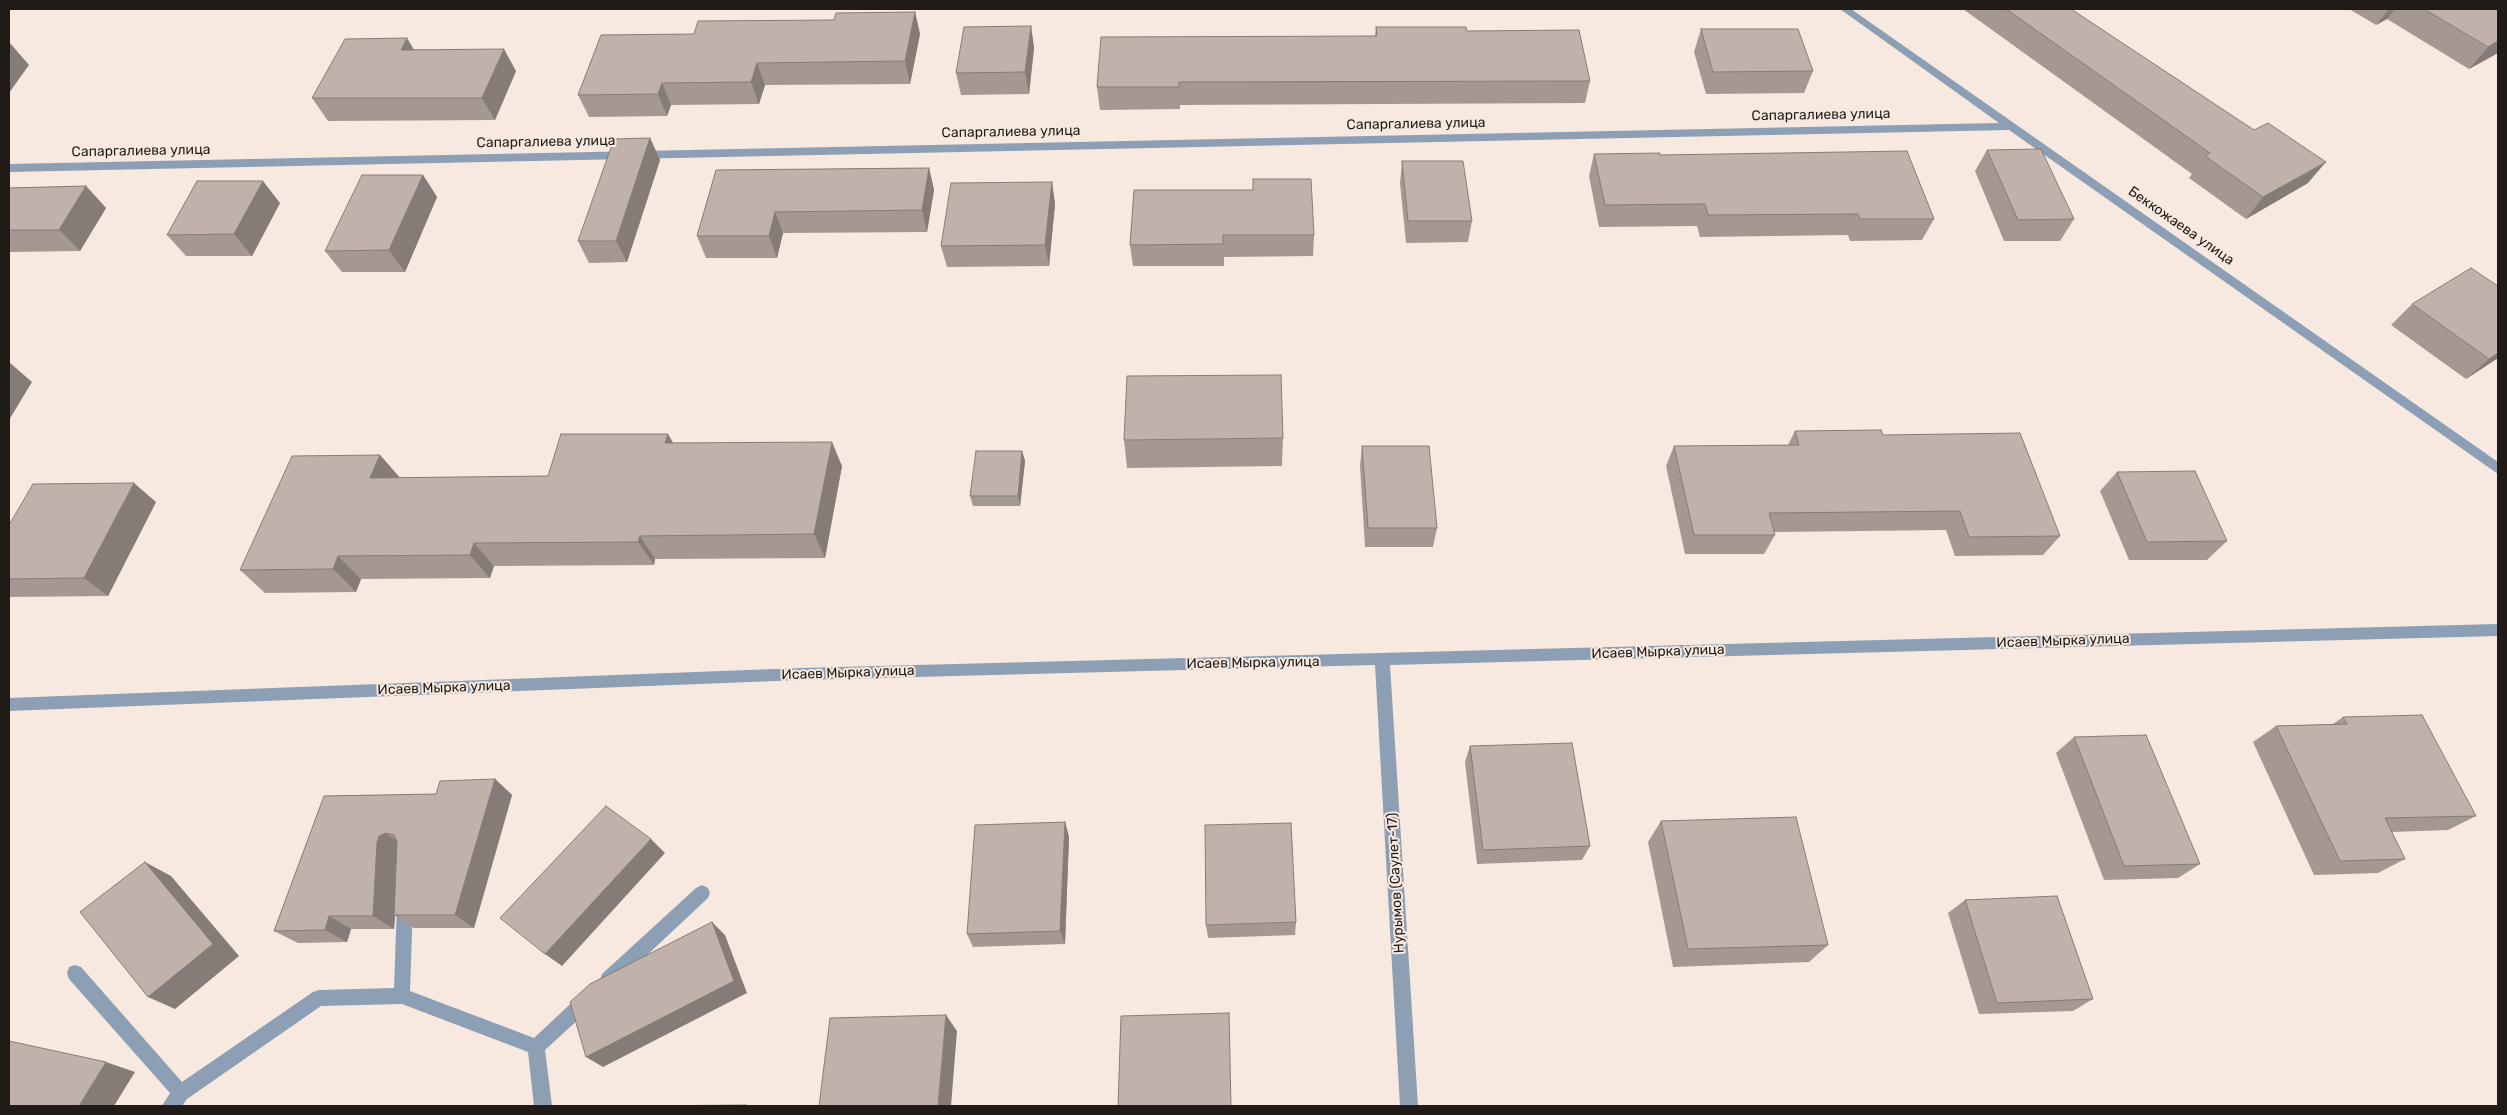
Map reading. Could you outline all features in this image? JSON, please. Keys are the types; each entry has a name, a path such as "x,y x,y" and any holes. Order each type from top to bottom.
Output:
{"street":[{"name":"Беккожаева улица","path":"1845,9 2014,126 2498,469"},
{"name":"Сапаргалиева улица","path":"9,168 2014,126"},
{"name":"Исаев Мырка улица","path":"9,705 801,674 2498,630"},
{"name":"Нурымов (Саулет-17)","path":"1382,659 1409,1106"},
{"path":"402,996 406,886"},
{"path":"536,1047 702,893"},
{"path":"75,973 176,1100 318,998 402,996 536,1047"},
{"path":"536,1047 543,1106"}],"building":[{"path":"2006,9 2071,9 2254,130 2268,123 2326,162 2263,197 2205,156 2210,153"},
{"path":"2424,9 2498,9 2498,41 2488,47"},
{"path":"915,12 905,61 757,63 751,82 662,83 658,94 578,95 601,35 694,34 698,21 834,20 836,13"},
{"path":"1031,26 1025,72 956,73 964,27"},
{"path":"1376,27 1466,27 1467,31 1579,30 1590,81 1179,82 1179,87 1097,87 1101,37 1377,36"},
{"path":"1701,29 1798,29 1813,71 1713,72"},
{"path":"407,38 401,50 504,49 482,98 312,98 345,39"},
{"path":"650,138 616,241 578,241 614,139"},
{"path":"2041,149 2074,219 2018,220 1987,150"},
{"path":"1907,151 1934,219 1860,219 1858,214 1708,215 1705,204 1605,205 1594,154 1660,153 1660,155"},
{"path":"1402,161 1463,161 1472,221 1408,221"},
{"path":"929,168 922,210 775,212 769,236 697,236 716,170"},
{"path":"362,175 423,175 389,250 325,251"},
{"path":"1253,179 1311,179 1314,235 1223,235 1223,244 1130,245 1134,190 1253,190"},
{"path":"197,181 263,181 234,234 167,235"},
{"path":"1052,182 1045,245 941,246 951,183"},
{"path":"86,186 59,230 9,230 9,188"},
{"path":"2471,268 2498,286 2498,353 2489,359 2412,304"},
{"path":"1281,375 1283,438 1124,440 1127,376"},
{"path":"1881,430 1883,435 2020,433 2060,536 1969,537 1960,511 1769,513 1775,535 1694,535 1674,446 1799,445 1795,431"},
{"path":"561,434 668,434 665,443 832,442 814,534 640,536 638,542 474,543 470,555 338,556 333,569 240,570 292,456 380,455 370,478 548,476"},
{"path":"1362,446 1429,446 1437,528 1368,528"},
{"path":"976,451 1022,451 1018,496 970,496"},
{"path":"2195,471 2227,541 2147,542 2117,472"},
{"path":"134,483 84,578 9,579 9,525 33,484"},
{"path":"2422,715 2476,816 2385,818 2405,859 2340,861 2276,726 2347,724 2343,717"},
{"path":"2146,735 2200,864 2124,866 2074,737"},
{"path":"1572,743 1590,846 1483,850 1470,746"},
{"path":"495,779 455,915 394,915 397,842 394,835 386,833 379,836 377,842 373,916 329,916 325,930 274,931 324,796 436,794 440,781"},
{"path":"606,806 651,839 545,954 500,918"},
{"path":"1796,817 1828,945 1688,949 1661,821"},
{"path":"1065,822 1060,931 967,934 975,825"},
{"path":"1291,823 1296,922 1206,925 1205,825"},
{"path":"145,862 213,944 148,997 80,912"},
{"path":"2057,896 2093,999 1997,1003 1965,900"},
{"path":"712,922 734,981 586,1057 570,1002 590,984"},
{"path":"1229,1013 1231,1106 1118,1106 1121,1016"},
{"path":"946,1015 938,1106 819,1106 830,1018"},
{"path":"9,1041 106,1062 79,1106 9,1106"},
{"path":"746,1105 745,1106 635,1106"}]}
